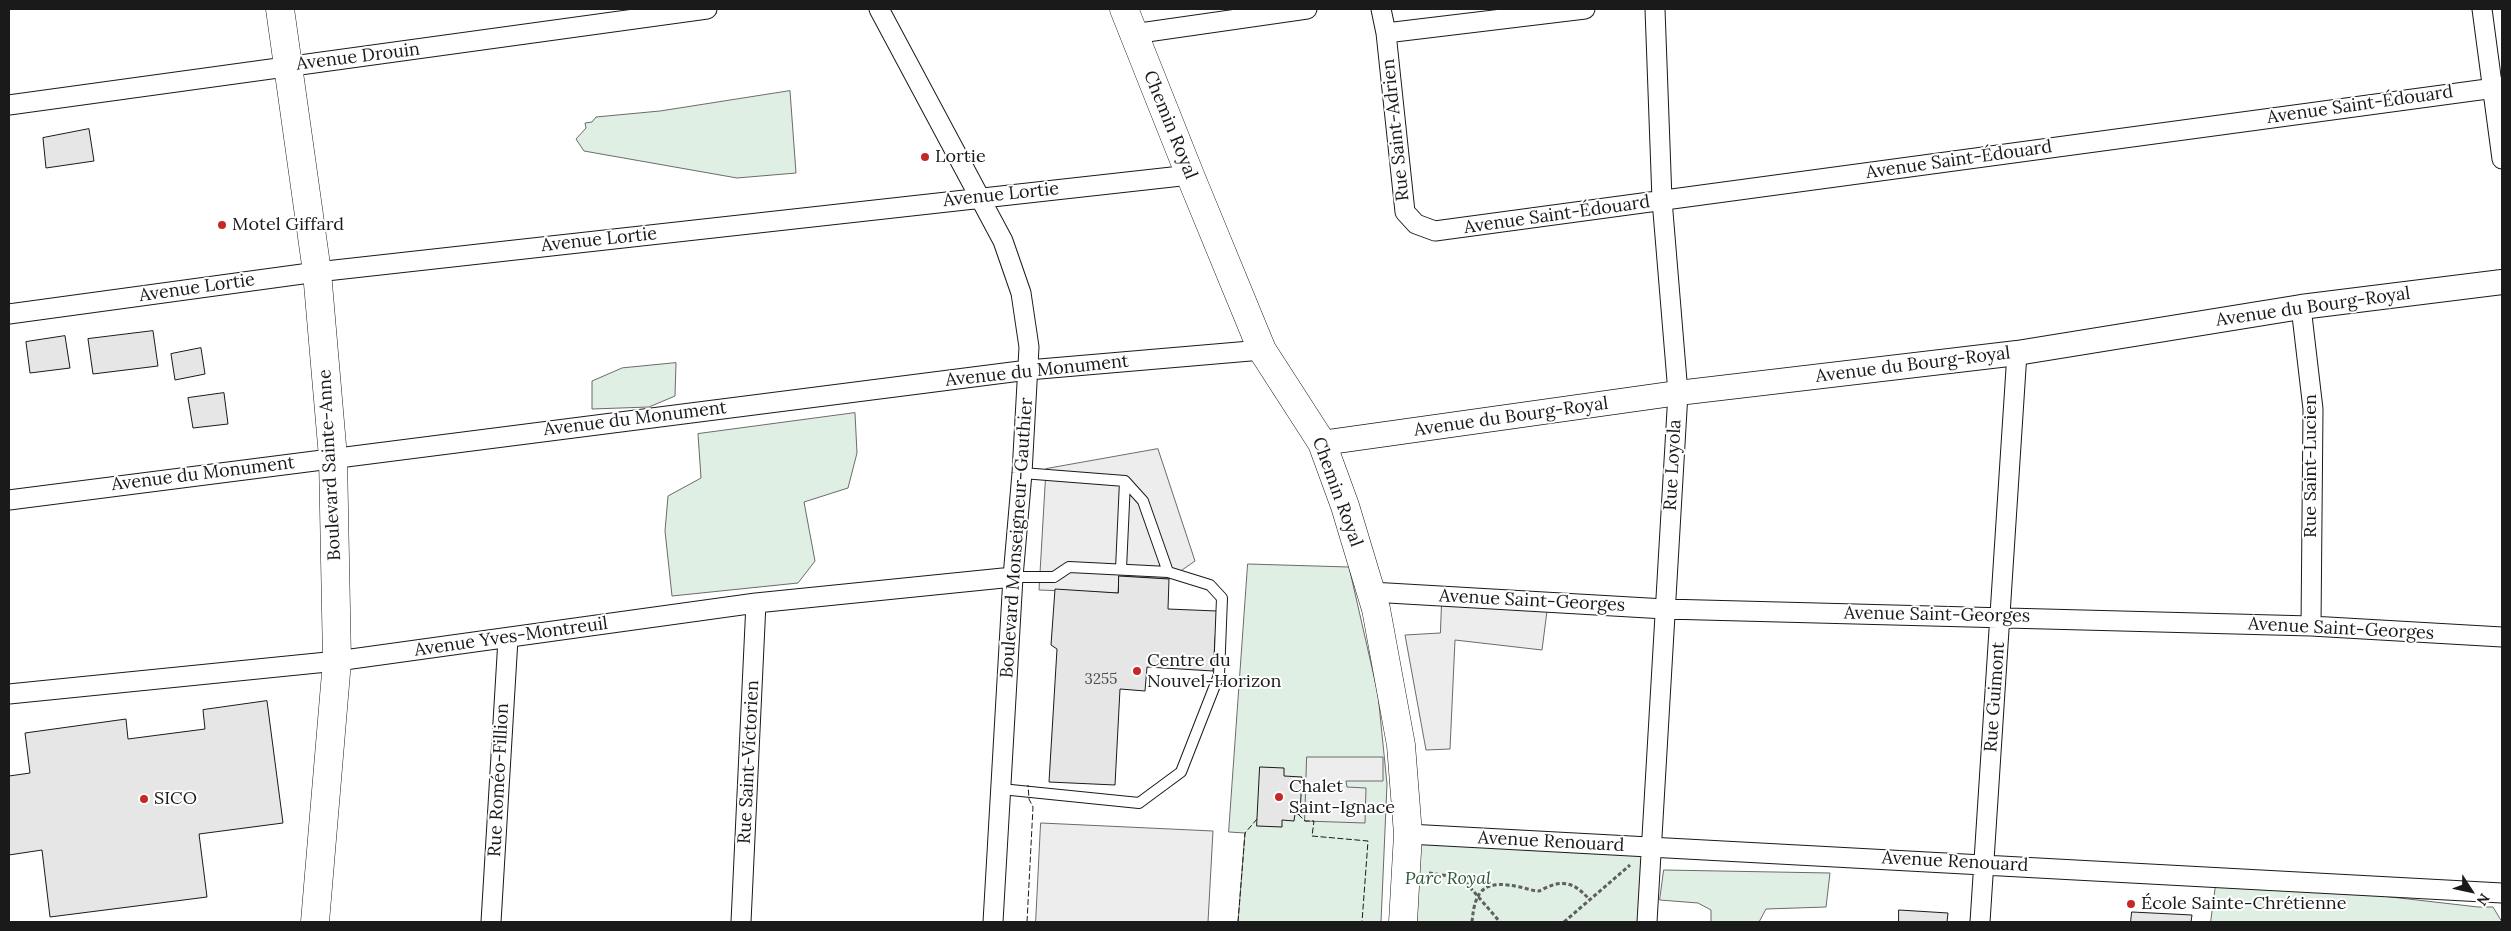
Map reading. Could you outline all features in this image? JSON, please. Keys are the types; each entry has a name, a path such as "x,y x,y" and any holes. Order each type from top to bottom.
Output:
{"main road":[{"name":"Boulevard Sainte-Anne","path":"280,9 316,272 333,457 337,661 315,922"},
{"name":"Chemin Royal","path":"1124,9 1262,350 1322,443 1345,506 1371,592 1401,745 1408,834 1403,922"}],"street":[{"name":"Avenue Drouin","path":"9,105 707,9"},
{"name":"Boulevard Monseigneur-Gauthier","path":"879,9 1003,240 1021,293 1029,347 1022,473 1013,577 993,922"},
{"path":"1133,34 1307,9"},
{"name":"Rue Saint-Adrien","path":"1382,9 1405,212 1416,224"},
{"path":"1386,33 1585,9"},
{"name":"Rue Loyola","path":"1647,922 1678,393 1662,200 1655,9"},
{"path":"2482,9 2497,87 2502,159"},
{"name":"Avenue Saint-Édouard","path":"1416,224 1435,231 2497,87"},
{"name":"Avenue Lortie","path":"9,314 316,272 981,196 1190,175"},
{"name":"Avenue du Bourg-Royal","path":"1322,443 1678,393 2017,353 2301,307 2502,282"},
{"name":"Rue Saint-Lucien","path":"2301,307 2313,409 2311,626"},
{"name":"Avenue du Monument","path":"9,500 333,457 1028,370 1262,350"},
{"name":"Rue Guimont","path":"1980,922 2017,353"},
{"name":"Avenue Yves-Montreuil","path":"9,694 337,661 508,639 756,603 1013,577"},
{"name":"Avenue Saint-Georges","path":"1371,592 1665,609 2311,626 2502,637"},
{"name":"Rue Saint-Victorien","path":"741,922 756,603"},
{"name":"Rue Roméo-Fillion","path":"491,922 508,639"},
{"name":"Avenue Renouard","path":"1408,834 2502,893"}],"lane":[{"path":"1022,473 1125,481 1143,502 1168,572"},
{"path":"1121,569 1125,481"},
{"path":"1001,789 1139,803 1181,772 1219,675 1222,598 1210,585 1168,572 1070,566 1054,577 1013,577"}],"path":[{"path":"1564,922 1652,847"},
{"path":"1406,872 1444,873 1462,878 1500,922"},
{"path":"1472,922 1473,906 1482,890 1498,882 1539,891 1551,885 1566,883 1578,887 1590,900"}],"green space":[{"path":"790,91 796,173 737,178 584,151 576,139 586,128 585,123 592,122 596,117 660,111"},
{"path":"676,363 675,396 649,407 592,409 592,381 622,368"},
{"path":"855,413 857,453 848,488 804,502 815,561 798,583 672,596 665,531 668,496 701,478 698,434"},
{"path":"1248,564 1349,567 1378,694 1387,784 1381,922 1238,922 1245,833 1229,832"},
{"name":"Parc Royal","path":"1408,834 1651,847 1647,922 1403,922"},
{"path":"1664,870 1830,873 1826,907 1766,909 1759,922 1711,922 1711,910 1698,903 1660,900"},
{"path":"2217,877 2478,907 2493,907 2502,922 2211,922"}],"shaded area":[{"path":"1158,449 1195,561 1169,579 1119,576 1118,593 1039,590 1046,469"},
{"path":"1442,602 1547,611 1542,650 1455,640 1450,749 1426,750 1405,635 1440,633"},
{"path":"1307,757 1383,757 1383,781 1346,781 1347,787 1366,788 1365,823 1305,821"},
{"path":"1041,823 1213,831 1208,922 1036,922"}],"building":[{"path":"89,129 94,161 46,168 43,138"},
{"path":"153,331 158,366 93,374 88,339"},
{"path":"65,336 70,368 30,373 26,342"},
{"path":"201,348 205,374 175,380 171,354"},
{"path":"224,393 228,424 193,428 188,398"},
{"name":"Centre du Nouvel-Horizon","path":"1119,576 1169,579 1168,609 1217,611 1213,671 1147,667 1145,691 1120,689 1115,785 1049,782 1057,649 1051,645 1055,589 1118,593"},
{"name":"SICO","path":"267,701 283,823 199,834 207,897 50,917 42,850 9,855 9,776 30,773 25,733 126,719 128,739 205,729 203,710"},
{"path":"1260,767 1284,768 1284,776 1302,777 1300,814 1295,814 1294,821 1282,820 1282,827 1257,826"},
{"path":"1899,910 1948,913 1947,922 1899,922"},
{"path":"2132,912 2192,915 2191,922 2131,922"}],"fence":[{"path":"1027,922 1033,807 1029,799 1028,785"},
{"path":"1298,814 1305,821 1314,821 1312,836 1368,841 1362,922"},
{"path":"1238,922 1245,833 1257,819"}],"place":[{"name":"Lortie","path":"925,157"},
{"name":"Motel Giffard","path":"222,225"},
{"name":"Centre du Nouvel-Horizon","path":"1137,671"},
{"name":"Chalet Saint-Ignace","path":"1279,797"},
{"name":"SICO","path":"144,799"},
{"name":"École Sainte-Chrétienne","path":"2131,904"}]}
